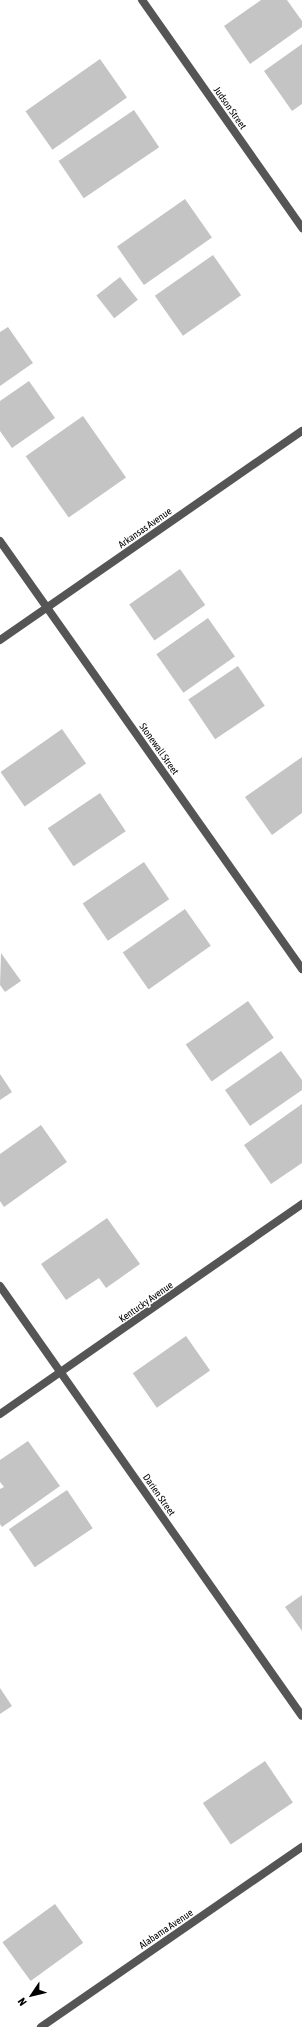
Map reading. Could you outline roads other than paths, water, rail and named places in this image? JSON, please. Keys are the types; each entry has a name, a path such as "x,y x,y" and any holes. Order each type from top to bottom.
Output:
{"street":[{"name":"Judson Street","path":"142,0 302,228"},
{"name":"Arkansas Avenue","path":"0,640 302,432"},
{"name":"Stonewall Street","path":"0,541 302,969"},
{"name":"Kentucky Avenue","path":"0,1414 302,1204"},
{"name":"Darien Street","path":"0,1286 302,1716"},
{"name":"Alabama Avenue","path":"41,2027 302,1848"}]}
